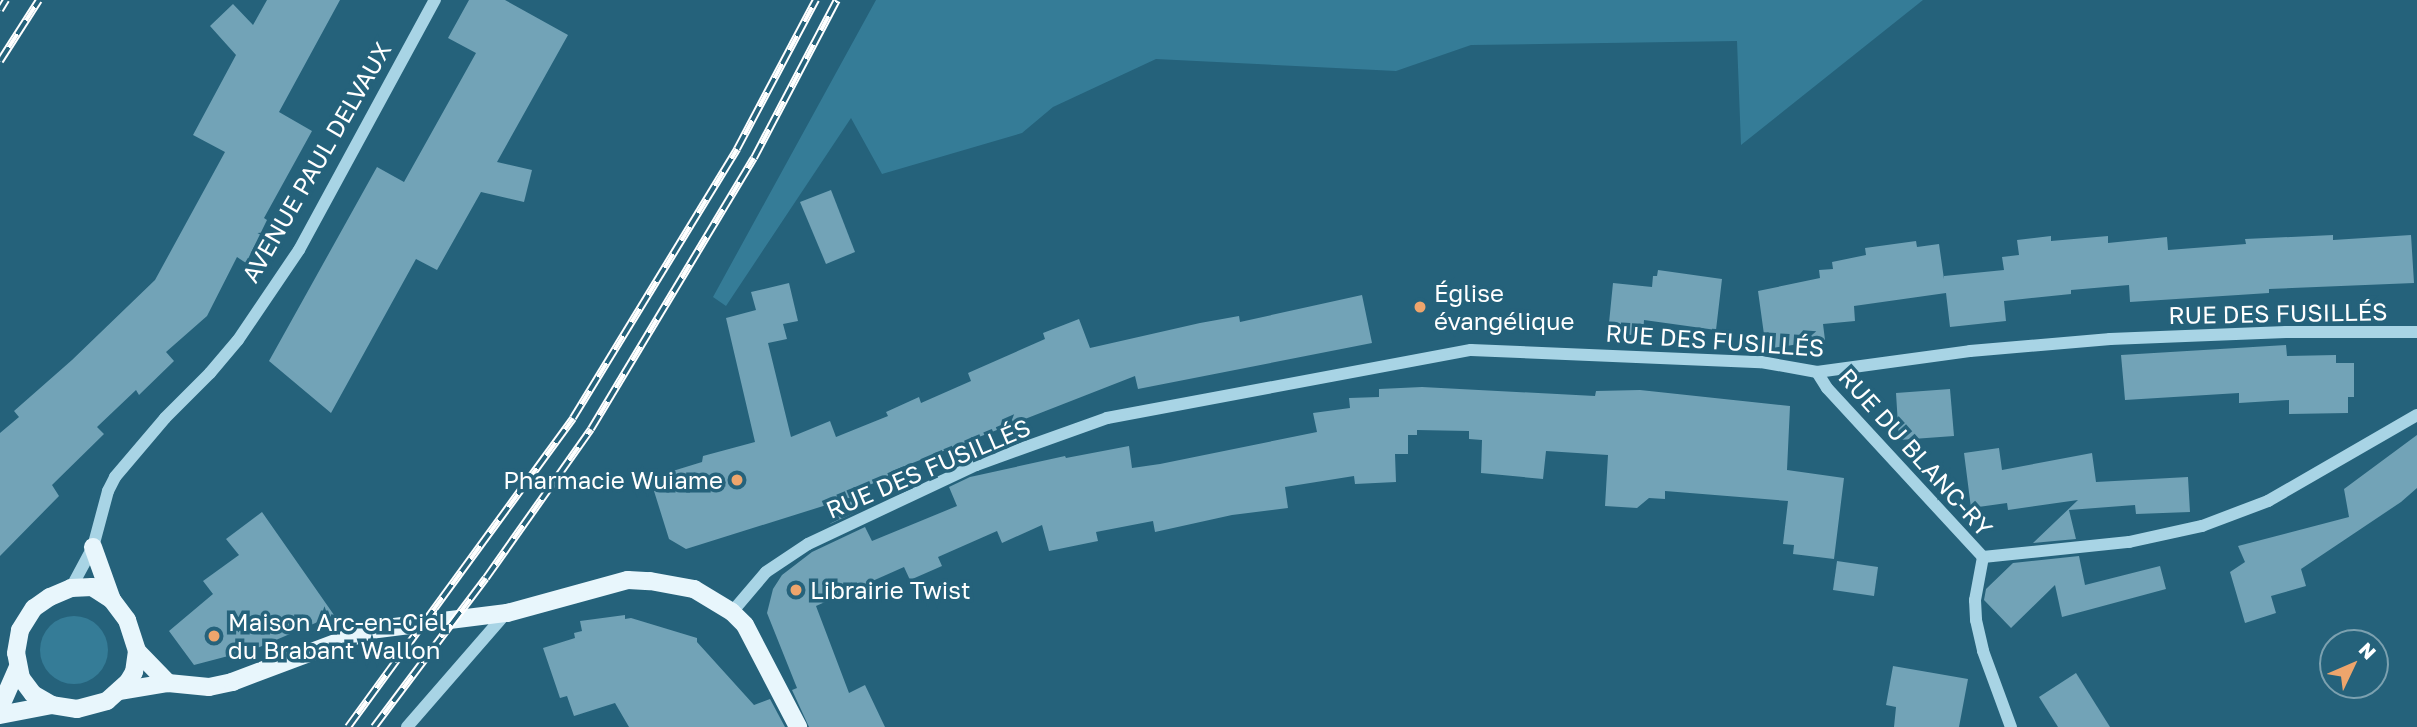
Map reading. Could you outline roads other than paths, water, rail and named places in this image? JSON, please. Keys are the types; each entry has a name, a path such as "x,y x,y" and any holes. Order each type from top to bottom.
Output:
{"main road":[{"path":"93,547 112,600 127,620 137,651 168,683"},
{"path":"119,691 168,683 209,687 232,682 370,630 507,613 628,580 694,589 732,612 745,625 798,727"},
{"path":"0,708 17,668 18,640 25,620 40,603 71,588 92,587 112,600"},
{"path":"17,668 33,694 52,705 76,709 107,701 119,691 134,671 137,651"},
{"path":"0,716 52,705"}],"street":[{"name":"AVENUE PAUL DELVAUX","path":"71,588 93,547 108,491 115,477 165,418 210,373 238,340 299,250 435,0"},
{"name":"RUE DES FUSILLÉS","path":"732,612 766,572 808,544 976,465 1107,418 1471,351 1761,362 1817,372 1970,351 2110,338 2286,332 2417,332"},
{"name":"RUE DU BLANC-RY","path":"1817,372 1827,388 1983,557 2130,542 2202,526 2269,501 2417,415"},
{"path":"1983,557 1975,600 1976,620 1983,651 2011,727"},
{"path":"407,727 507,613"}],"railway":[{"path":"0,10 6,0"},
{"path":"0,61 39,0"},
{"path":"348,727 573,418 737,149 816,0"},
{"path":"374,727 486,578 591,429 754,158 837,0"}],"place":[{"name":"Église évangélique","path":"1420,307"},
{"name":"Pharmacie Wuiame","path":"737,480"},
{"name":"Librairie Twist","path":"796,590"},
{"name":"Maison Arc-en-Ciel du Brabant Wallon","path":"214,636"}]}
